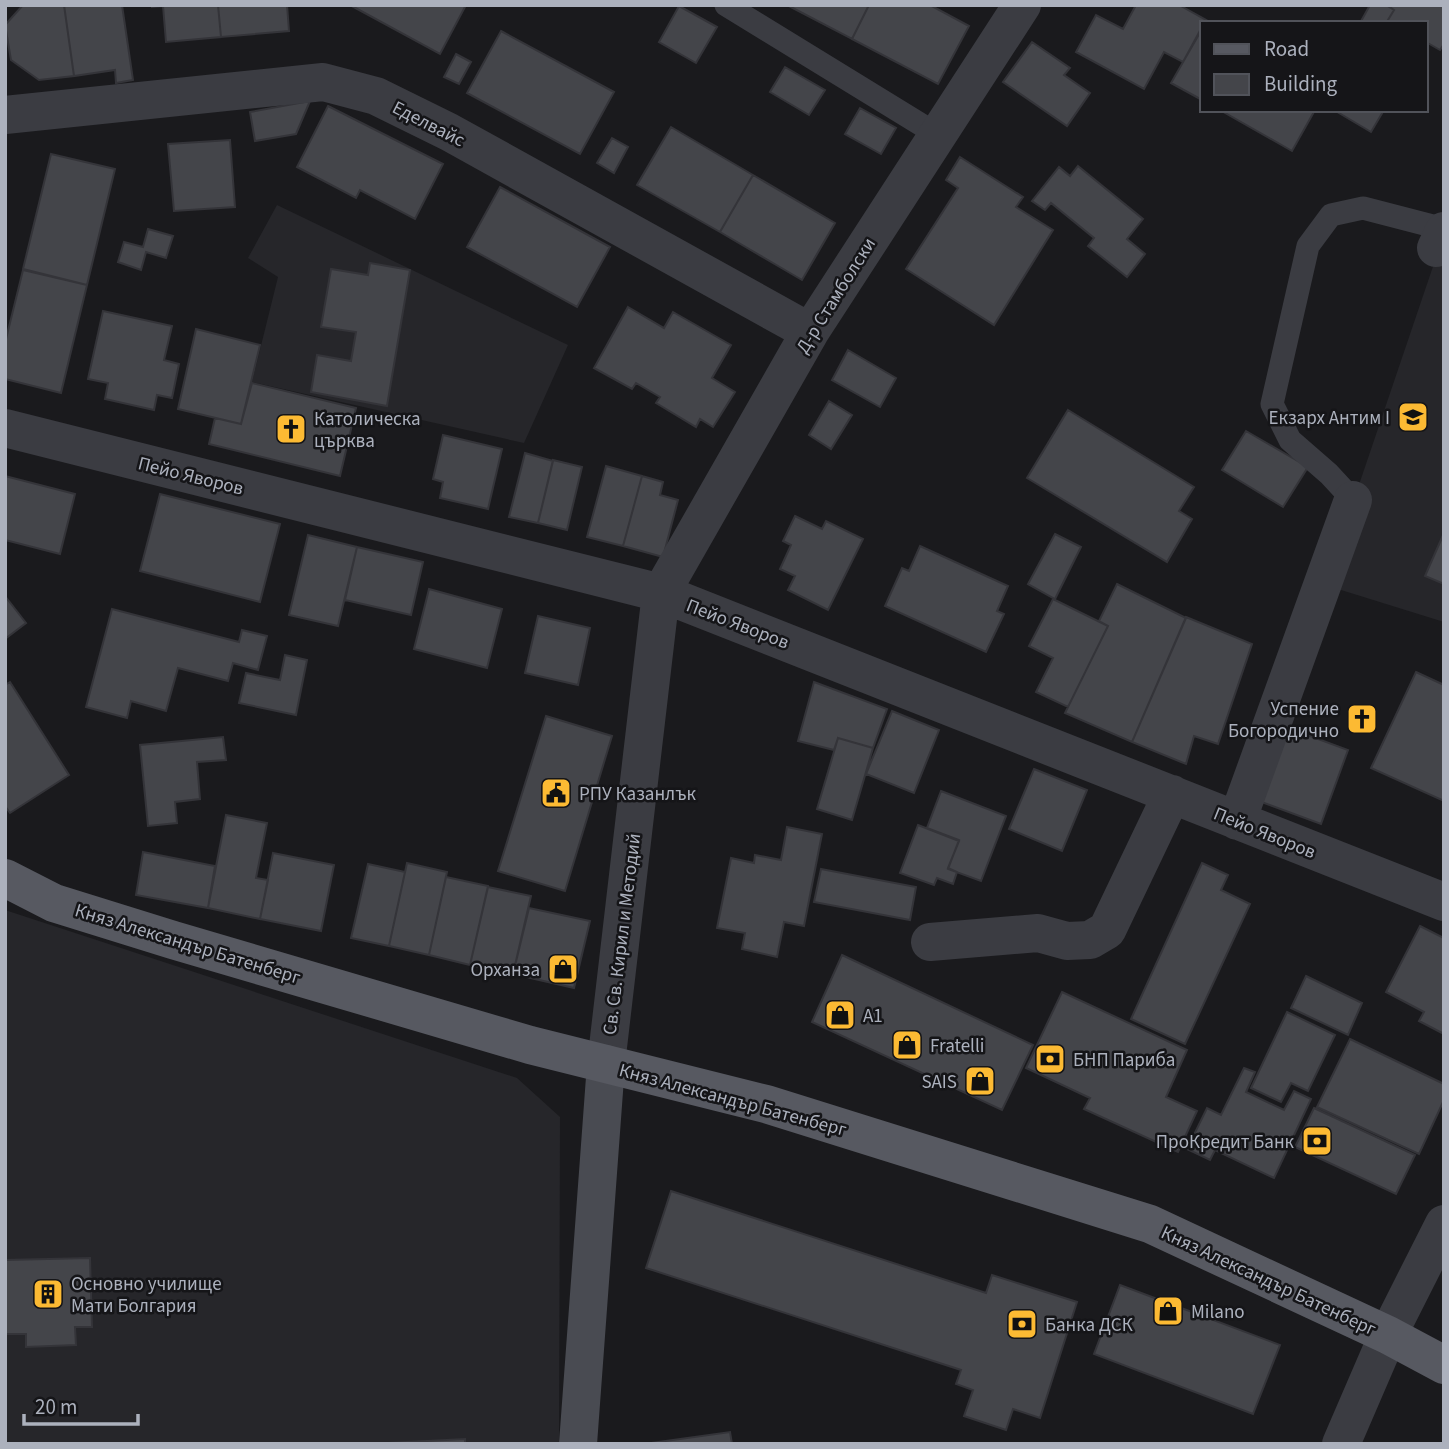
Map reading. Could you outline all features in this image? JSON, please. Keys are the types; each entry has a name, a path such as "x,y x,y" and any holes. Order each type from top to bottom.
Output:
{"main road":[{"name":"Княз Александър Батенберг","path":"5,878 54,903 173,940 530,1045 766,1104 1150,1224 1388,1335 1444,1365"},
{"name":"Св. Св. Кирил и Методий","path":"578,1444 606,1064"}],"street":[{"name":"Д-р Стамболски","path":"661,593 810,332 1018,7"},
{"name":"Еделвайс","path":"5,115 323,82 376,96 449,132 810,332"},
{"name":"Пейо Яворов","path":"5,428 661,593 1444,902"},
{"path":"1237,821 1353,500"},
{"name":"Св. Св. Кирил и Методий","path":"606,1064 661,593"},
{"path":"930,942 1038,933 1067,941 1090,940 1107,930 1172,794"},
{"path":"1341,1444 1388,1335 1444,1224"}],"lane":[{"path":"726,5 938,135"},
{"path":"1353,500 1329,474 1290,440 1272,404 1308,246 1331,215 1363,208 1441,236"}],"shaded area":[{"path":"277,205 568,345 524,443 252,382 278,277 248,258"},
{"name":"Екзарх Антим I","path":"1444,234 1444,622 1325,585"},
{"path":"5,910 517,1078 560,1117 559,1444 5,1444"}],"building":[{"path":"23,5 64,5 74,76 39,80 11,60 5,25"},
{"path":"64,5 122,5 133,80 116,83 115,70 74,76"},
{"path":"152,5 218,5 221,37 166,42 163,6"},
{"path":"218,5 287,5 289,31 221,37"},
{"path":"350,5 466,5 440,54"},
{"path":"787,5 869,5 852,39"},
{"path":"869,5 930,5 969,26 938,84 852,39"},
{"path":"1136,5 1179,5 1206,20 1200,21 1200,31 1183,62 1164,52 1144,89 1076,52 1096,15 1123,29"},
{"path":"1370,5 1386,5 1394,10 1390,21 1361,21"},
{"path":"1387,5 1444,5 1444,44 1440,50 1428,43 1428,21 1390,21 1394,10"},
{"path":"679,6 717,27 696,63 659,42"},
{"path":"501,31 614,92 580,154 467,93"},
{"path":"1200,32 1200,99 1171,83"},
{"path":"1032,42 1070,68 1064,75 1090,93 1067,126 1003,82"},
{"path":"456,54 471,62 459,84 444,77"},
{"path":"785,67 825,90 809,115 770,92"},
{"path":"310,101 296,134 255,141 250,112"},
{"path":"328,106 443,164 415,219 360,190 356,198 297,167"},
{"path":"860,108 896,128 881,154 845,134"},
{"path":"1224,112 1314,112 1292,151"},
{"path":"1337,112 1383,112 1371,132"},
{"path":"671,127 753,175 720,232 637,185"},
{"path":"612,138 628,147 614,173 597,163"},
{"path":"230,140 235,207 174,211 168,144"},
{"path":"51,154 115,169 87,285 23,269"},
{"path":"960,157 1023,197 1016,207 1053,230 994,325 906,269 958,188 946,180"},
{"path":"1078,166 1143,219 1127,239 1145,254 1127,277 1088,246 1094,238 1051,203 1045,210 1032,201 1059,167 1070,176"},
{"path":"753,175 835,223 802,280 720,232"},
{"path":"500,187 610,247 577,307 467,247"},
{"path":"148,229 173,236 166,258 146,252 141,270 118,262 124,242 143,247"},
{"path":"370,263 410,270 387,406 311,392 317,355 351,361 356,332 321,327 331,269 368,275"},
{"path":"23,270 87,285 61,393 5,379 5,343"},
{"path":"628,307 664,328 673,312 731,345 712,378 735,392 713,427 700,419 696,427 656,403 660,397 636,383 632,389 594,368"},
{"path":"103,311 172,326 164,360 179,364 172,398 157,395 154,410 105,399 108,383 88,379"},
{"path":"196,329 260,345 241,424 178,409"},
{"path":"848,350 896,378 880,407 832,380"},
{"path":"252,383 356,408 340,476 209,444 215,418 241,424"},
{"path":"829,401 852,415 831,449 809,435"},
{"path":"1068,410 1194,487 1179,511 1192,519 1167,562 1027,478"},
{"path":"1246,431 1308,467 1283,507 1222,470"},
{"path":"443,435 502,449 488,509 440,498 443,482 433,479"},
{"path":"525,453 553,461 538,523 509,517"},
{"path":"553,460 582,467 567,530 538,523"},
{"path":"606,466 642,476 623,546 587,537"},
{"path":"5,476 75,494 60,554 5,540"},
{"path":"642,476 663,482 660,495 678,500 663,557 623,546"},
{"path":"160,494 280,524 260,602 140,571"},
{"path":"795,516 822,529 826,521 863,539 828,610 788,590 795,576 780,569 791,545 783,541"},
{"path":"1444,533 1444,584 1425,576"},
{"path":"1055,534 1081,547 1055,599 1028,584"},
{"path":"308,535 357,547 338,626 289,615"},
{"path":"920,546 1008,586 997,611 1004,614 986,652 885,606 902,568 909,571"},
{"path":"357,547 423,562 411,615 345,600"},
{"path":"1117,584 1186,618 1132,742 1065,713 1108,626 1099,621"},
{"path":"429,589 502,609 487,668 414,649"},
{"path":"5,596 26,623 5,639"},
{"path":"1053,599 1108,626 1068,707 1036,692 1053,658 1029,646"},
{"path":"112,609 239,642 242,630 267,636 258,670 233,663 228,681 178,668 166,711 131,701 127,718 86,707"},
{"path":"538,616 590,628 578,685 525,673"},
{"path":"1186,617 1252,644 1218,744 1194,736 1186,764 1132,742"},
{"path":"285,655 307,660 296,715 239,703 246,673 280,680"},
{"path":"1416,672 1444,685 1444,801 1371,768"},
{"path":"10,682 69,775 10,813 5,806 5,685"},
{"path":"814,682 887,709 873,748 838,738 834,750 798,741"},
{"path":"892,711 939,730 914,793 866,774"},
{"path":"546,716 612,736 565,891 498,871"},
{"path":"1283,726 1348,750 1321,824 1256,800"},
{"path":"223,737 226,760 197,762 200,799 175,802 177,823 148,826 140,745"},
{"path":"838,738 873,748 852,820 817,809"},
{"path":"1034,769 1087,790 1062,851 1009,829"},
{"path":"941,791 1006,816 981,881 948,869 959,840 927,828"},
{"path":"226,815 267,823 256,878 268,880 260,919 208,908"},
{"path":"918,825 959,841 948,868 957,872 953,884 937,878 934,885 900,873"},
{"path":"787,827 822,834 804,926 784,922 777,957 742,949 745,933 717,928 731,858 754,863 755,855 781,860"},
{"path":"143,852 215,866 208,908 136,895"},
{"path":"273,853 334,865 321,931 260,919"},
{"path":"407,863 447,872 429,955 389,946"},
{"path":"1202,863 1228,875 1221,890 1250,904 1185,1044 1131,1019"},
{"path":"368,864 405,872 389,946 351,938"},
{"path":"821,869 916,887 910,920 814,902"},
{"path":"446,877 488,886 470,965 429,955"},
{"path":"488,887 531,896 513,974 470,965"},
{"path":"529,908 590,921 574,988 513,974"},
{"path":"1420,926 1444,938 1444,1034 1419,1021 1424,1012 1386,992"},
{"path":"842,955 1033,1045 1002,1110 812,1022"},
{"path":"1306,976 1362,1003 1348,1035 1291,1008"},
{"path":"1062,992 1187,1050 1166,1097 1197,1111 1178,1152 1084,1109 1090,1098 1026,1068"},
{"path":"1287,1012 1335,1035 1308,1091 1291,1083 1281,1102 1251,1088"},
{"path":"1350,1039 1444,1084 1444,1100 1419,1154 1317,1107"},
{"path":"1244,1068 1255,1072 1246,1092 1284,1110 1294,1091 1311,1099 1274,1178 1215,1150 1210,1160 1187,1149 1207,1108 1221,1115"},
{"path":"1314,1108 1415,1155 1396,1194 1295,1147"},
{"path":"671,1191 986,1293 992,1275 1077,1302 1040,1418 1013,1409 1006,1430 964,1416 973,1390 956,1384 961,1370 646,1268"},
{"name":"Основно училище Мати Болгария","path":"90,1258 92,1327 75,1327 76,1345 26,1347 26,1334 5,1334 5,1260"},
{"path":"1120,1285 1280,1345 1253,1414 1094,1354"},
{"path":"730,1432 732,1444 644,1444"},
{"path":"465,1439 465,1444 368,1444"}],"place":[{"name":"Екзарх Антим I","path":"1413,417"},
{"name":"Католическа църква","path":"291,429"},
{"name":"Успение Богородично","path":"1362,719"},
{"name":"РПУ Казанлък","path":"556,793"},
{"name":"Орханза","path":"563,969"},
{"name":"A1","path":"840,1015"},
{"name":"Fratelli","path":"907,1045"},
{"name":"БНП Париба","path":"1050,1059"},
{"name":"SAIS","path":"980,1081"},
{"name":"ПроКредит Банк","path":"1317,1141"},
{"name":"Основно училище Мати Болгария","path":"48,1294"},
{"name":"Milano","path":"1168,1311"},
{"name":"Банка ДСК","path":"1022,1324"}]}
